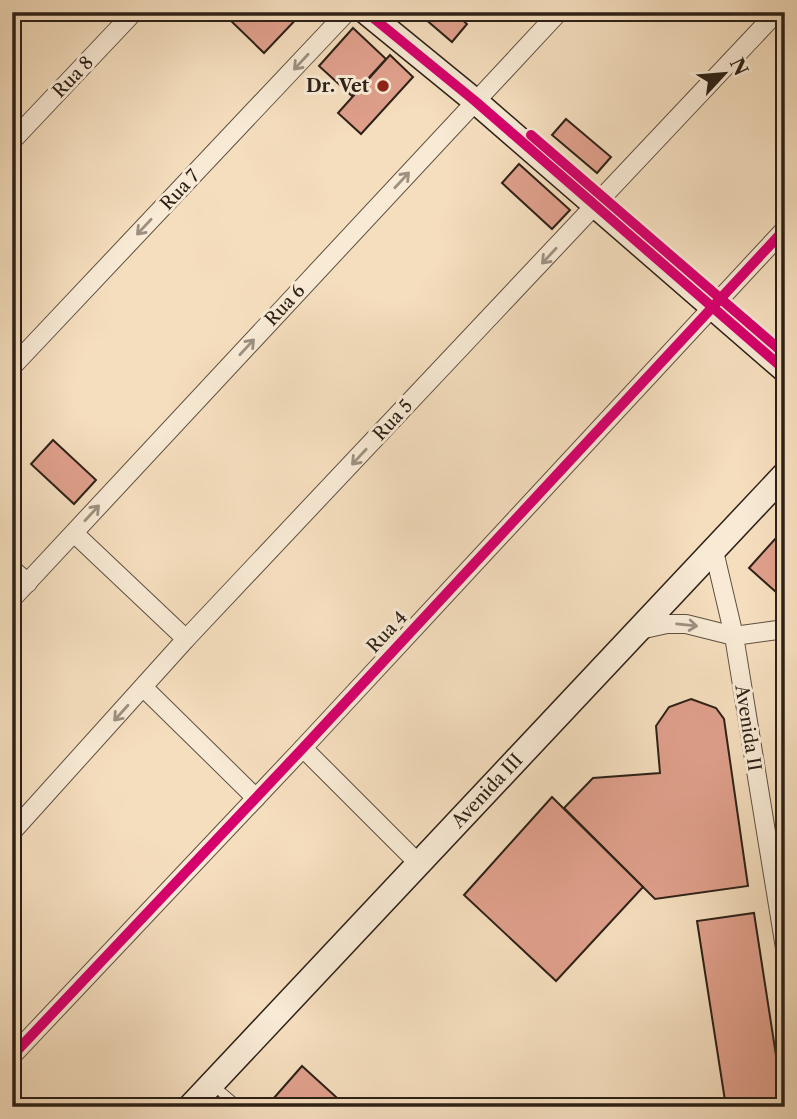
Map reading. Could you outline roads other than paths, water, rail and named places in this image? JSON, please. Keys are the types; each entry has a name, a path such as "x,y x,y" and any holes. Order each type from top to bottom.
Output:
{"street":[{"name":"Rua 8","path":"12,141 134,12"},
{"name":"Rua 7","path":"12,367 347,12"},
{"path":"366,12 475,101 785,370"},
{"name":"Rua 6","path":"12,599 559,12"},
{"name":"Rua 5","path":"12,832 186,639 777,12"},
{"name":"Rua 4","path":"12,1056 303,748 785,229"},
{"name":"Avenida III","path":"190,1107 785,474"},
{"path":"74,533 186,639"},
{"name":"Avenida II","path":"714,551 734,636 785,948"},
{"path":"12,569 28,583"},
{"path":"640,630 667,624 686,624 734,636 785,629"},
{"path":"144,688 256,798"},
{"path":"303,748 419,864"}],"lane":[{"path":"211,1084 239,1107"}],"place":[{"name":"Dr. Vet","path":"383,86"}]}
